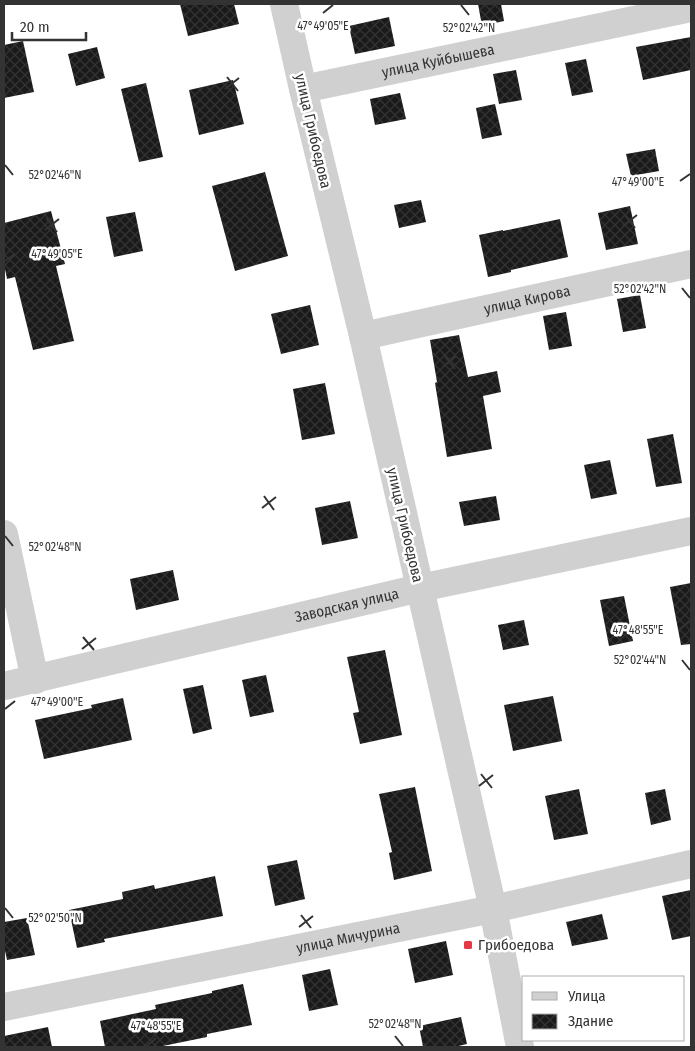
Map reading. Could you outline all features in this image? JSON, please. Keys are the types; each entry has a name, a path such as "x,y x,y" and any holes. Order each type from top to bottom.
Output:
{"street":[{"name":"улица Грибоедова","path":"284,4 363,336 493,910 520,1047"},
{"name":"улица Куйбышева","path":"303,89 691,8"},
{"name":"улица Кирова","path":"363,336 691,264"},
{"name":"Заводская улица","path":"4,686 420,588 691,531"},
{"path":"4,534 35,680"},
{"name":"улица Мичурина","path":"4,1007 493,910 691,864"}],"building":[{"path":"180,4 234,4 239,24 188,36"},
{"path":"478,4 501,4 504,21 482,26"},
{"path":"389,17 395,46 355,54 349,26"},
{"path":"691,37 691,70 643,80 636,47"},
{"path":"23,41 34,92 4,98 4,45"},
{"path":"97,47 105,78 76,86 68,54"},
{"path":"586,59 593,92 572,96 565,63"},
{"path":"516,70 522,100 499,104 493,74"},
{"path":"233,80 244,124 199,135 189,90"},
{"path":"146,83 163,157 139,162 121,89"},
{"path":"400,93 406,119 375,125 370,99"},
{"path":"495,104 502,135 482,139 476,108"},
{"path":"655,149 659,171 631,176 626,154"},
{"path":"265,172 288,256 235,271 212,186"},
{"path":"421,200 426,222 399,228 394,205"},
{"path":"630,206 638,244 606,250 598,213"},
{"path":"51,211 65,264 56,266 74,341 33,350 15,277 7,279 4,264 4,223"},
{"path":"135,212 143,251 114,257 106,217"},
{"path":"560,219 568,257 488,277 479,235"},
{"path":"640,295 646,328 623,332 617,299"},
{"path":"310,305 319,345 281,354 271,314"},
{"path":"566,312 572,346 549,350 543,316"},
{"path":"459,335 468,377 497,371 501,392 483,396 492,449 447,457 430,340"},
{"path":"325,383 335,434 302,440 293,389"},
{"path":"673,434 682,483 656,487 647,439"},
{"path":"610,460 617,494 591,499 584,465"},
{"path":"496,496 500,520 464,526 459,502"},
{"path":"350,501 358,538 322,545 315,508"},
{"path":"173,570 179,600 136,610 130,579"},
{"path":"691,583 691,644 681,645 670,587"},
{"path":"624,596 633,641 609,646 600,600"},
{"path":"524,620 529,645 503,650 498,625"},
{"path":"385,650 402,735 360,744 353,713 359,712 347,657"},
{"path":"266,675 274,712 250,717 242,680"},
{"path":"203,685 212,729 193,734 183,689"},
{"path":"553,696 562,741 513,751 504,705"},
{"path":"123,698 132,740 44,759 35,720 92,708 91,705"},
{"path":"415,787 432,871 394,880 389,853 392,852 379,794"},
{"path":"579,789 588,834 554,840 545,796"},
{"path":"665,789 671,820 651,825 645,793"},
{"path":"297,860 305,899 275,906 267,866"},
{"path":"215,876 223,916 104,939 105,942 77,948 69,910 123,899 122,892 154,885 155,889"},
{"path":"691,890 691,936 672,940 662,896"},
{"path":"602,914 608,939 572,946 566,922"},
{"path":"27,918 35,955 7,960 4,946 4,922"},
{"path":"446,941 453,975 415,983 408,949"},
{"path":"330,969 338,1005 309,1011 302,975"},
{"path":"243,984 252,1025 158,1047 105,1047 100,1021 156,1009 155,1005 212,993 212,991"},
{"path":"461,1017 467,1044 454,1047 423,1047 419,1026"},
{"path":"48,1027 52,1047 4,1047 4,1036"}],"place":[{"name":"Грибоедова","path":"468,945"}]}
